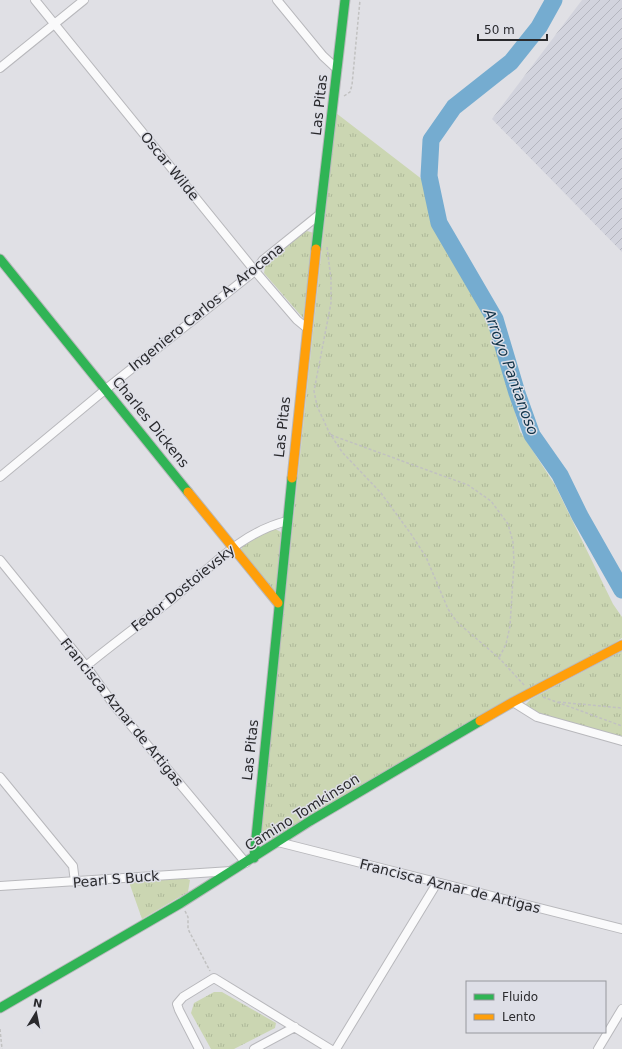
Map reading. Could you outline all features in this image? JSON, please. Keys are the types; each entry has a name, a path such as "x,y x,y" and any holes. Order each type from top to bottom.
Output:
{"street":[{"name":"Oscar Wilde","path":"35,0 255,271 297,320 308,329"},
{"path":"0,68 84,0"},
{"path":"277,0 323,56 337,69"},
{"name":"Las Pitas","path":"254,858 278,603 320,214 345,0"},
{"name":"Ingeniero Carlos A. Arocena","path":"0,477 106,389 255,271 263,260 320,214"},
{"name":"Charles Dickens","path":"0,259 278,603"},
{"name":"Fedor Dostoievsky","path":"86,666 130,630 172,599 234,547 263,528 287,521"},
{"name":"Francisca Aznar de Artigas","path":"0,560 86,666 114,705 246,864"},
{"name":"Camino Tomkinson","path":"0,1008 181,903 246,864 310,821 513,702 622,645"},
{"path":"513,702 537,717 622,741"},
{"path":"0,777 73,866 74,882"},
{"name":"Francisca Aznar de Artigas","path":"278,842 622,929"},
{"name":"Pearl S Buck","path":"0,886 74,882 179,873 233,871"},
{"path":"336,1049 437,883"},
{"path":"199,1049 179,1010 178,1004 183,998 214,978 330,1049"},
{"path":"599,1048 622,1009"},
{"path":"254,1049 295,1027"}],"path":[{"path":"341,102 344,96 350,92 352,85 360,0"},
{"path":"327,247 331,279 331,303 314,391 317,406 331,435 342,452 381,493 411,534 426,557 448,609 457,622 499,658 525,687 554,702 622,726"},
{"path":"331,435 468,485 491,501 508,524 513,549 510,626 506,644 499,658"},
{"path":"554,702 622,708"},
{"path":"181,903 188,917 188,929 214,978"},
{"path":"0,1029 2,1049"}],"shaded area":[{"path":"582,0 622,0 622,252 492,119"}],"green space":[{"path":"336,113 423,180 440,226 463,262 490,325 502,362 520,431 555,485 613,604 622,617 622,638 599,654 273,839 269,839 262,830 267,771"},
{"path":"307,231 314,233 303,318 264,273 266,262 302,232"},
{"path":"273,528 281,532 276,590 273,590 241,551 242,546"},
{"path":"622,651 622,738 526,709 524,706 531,699"},
{"path":"182,877 190,880 188,892 142,919 129,882"},
{"path":"214,992 222,992 276,1023 275,1028 234,1049 211,1049 191,1013 194,1003"}],"waterway":[{"name":"Arroyo Pantanoso","path":"554,0 539,27 511,62 454,107 431,140 429,176 439,223 495,319 517,393 532,435 560,475 580,516 622,590"}],"traffic: fast":[{"path":"316,249 345,0"},
{"path":"0,259 188,492"},
{"path":"254,858 292,478"},
{"path":"0,1008 181,903 310,821 480,721"}],"traffic: slow":[{"path":"292,478 316,249"},
{"path":"188,492 278,603"},
{"path":"480,721 622,645"}]}
